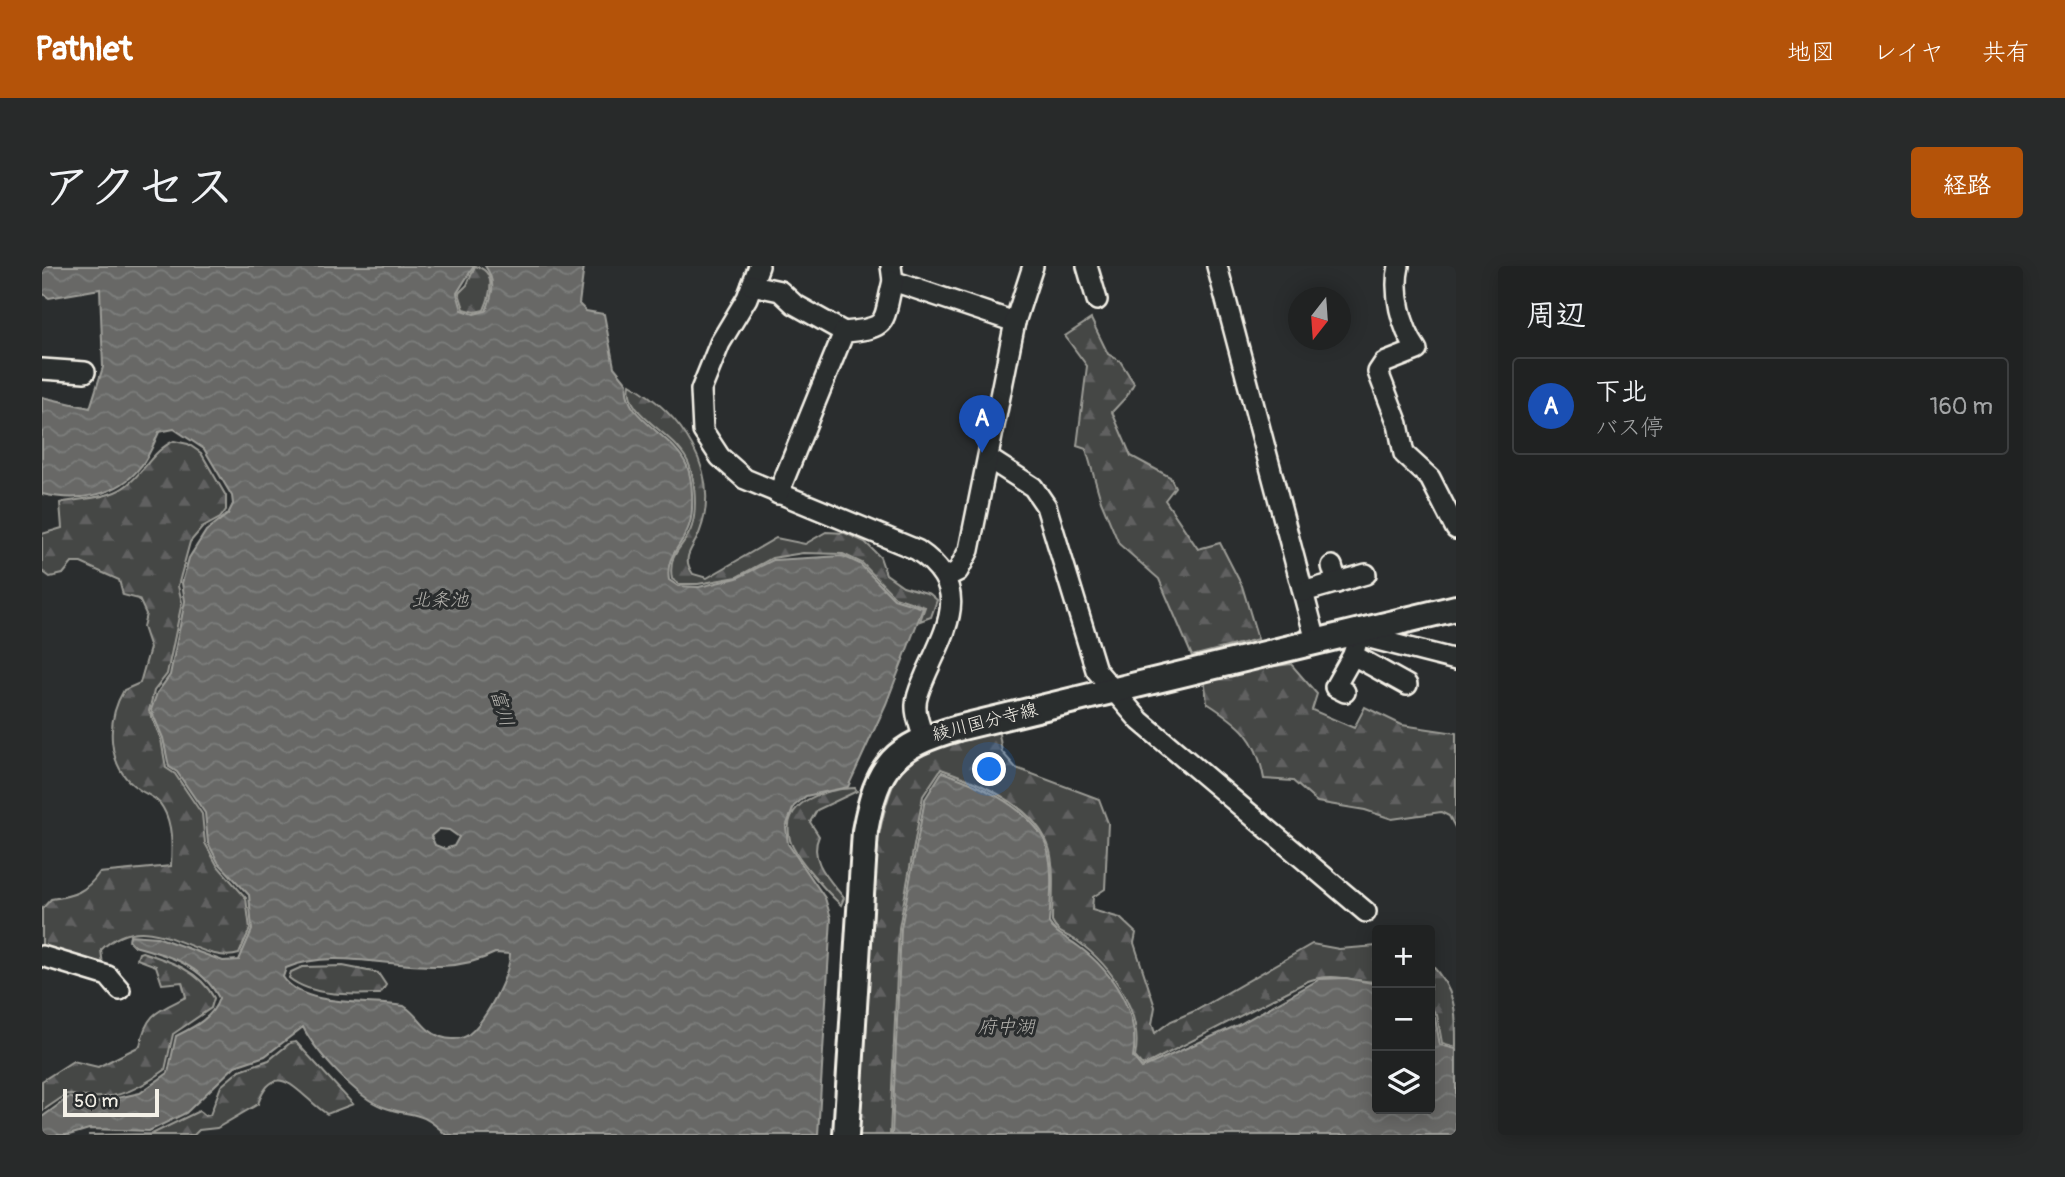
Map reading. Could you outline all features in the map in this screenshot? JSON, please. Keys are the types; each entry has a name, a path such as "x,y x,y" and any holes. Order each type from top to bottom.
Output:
{"main road":[{"name":"綾川国分寺線","path":"846,1135 850,1038 868,811 884,770 907,746 923,737 1456,608"}],"street":[{"path":"759,266 752,285 720,343 701,390 702,431 720,457 745,479 917,550 934,562 946,578 952,606 946,629 915,703 923,737"},
{"path":"946,578 958,571 969,551 1015,322 1033,266"},
{"path":"1087,266 1097,300"},
{"path":"1217,266 1316,641"},
{"path":"1399,266 1394,286 1411,341 1417,350 1384,363 1378,372 1398,424 1404,454 1430,478 1456,529"},
{"path":"752,285 780,291 794,304 844,332 875,330 882,324 892,273 1015,322"},
{"path":"778,494 844,332"},
{"path":"42,369 85,372"},
{"path":"989,458 1033,487 1046,506 1096,670 1140,721 1366,912"},
{"path":"1303,592 1334,574 1366,574"},
{"path":"1345,692 1335,687 1353,655 1359,633 1456,660"},
{"path":"1353,655 1407,685"},
{"path":"42,956 108,976 120,990"}],"green space":[{"path":"475,266 487,273 490,284 484,310 475,312 464,309 459,293 467,285"},
{"path":"1091,319 1108,354 1120,361 1134,383 1127,396 1112,412 1131,456 1170,477 1175,487 1165,500 1198,549 1220,543 1242,586 1258,639 1192,656 1159,579 1119,544 1101,501 1086,449 1077,446 1087,366 1065,336"},
{"path":"630,384 649,396 680,427 701,466 706,487 705,509 700,531 688,557 693,574 707,578 776,538 805,544 826,532 845,533 865,542 880,557 886,574 903,586 930,594 937,600 931,617 920,621 925,607 895,597 862,563 843,554 803,553 772,558 737,577 698,584 679,584 672,579 672,562 694,519 692,473 684,455 675,444 635,406 630,396"},
{"path":"174,441 188,444 201,453 226,496 226,510 220,518 202,528 190,542 178,586 182,602 167,674 154,691 149,711 161,739 166,768 175,774 202,814 205,843 217,865 246,898 250,929 239,954 224,956 155,934 137,932 119,937 101,950 103,965 42,953 42,909 51,899 84,889 99,873 171,866 171,836 163,808 158,801 127,779 119,768 112,742 118,702 124,690 140,683 150,648 143,627 146,614 139,599 123,595 119,580 81,563 72,563 63,574 50,577 42,571 42,534 62,528 60,503 115,492 131,481 158,452"},
{"path":"1271,660 1276,666 1291,664 1317,694 1312,710 1354,728 1365,707 1402,725 1456,733 1456,829 1449,816 1441,812 1392,819 1365,810 1317,802 1293,781 1264,779 1257,753 1246,734 1207,703 1204,676"},
{"path":"998,728 1002,752 1016,768 1099,799 1108,823 1105,889 1093,897 1092,910 1120,918 1136,933 1134,943 1155,1007 1152,1024 1155,1033 1171,1021 1197,1010 1312,944 1339,949 1372,946 1372,981 1334,977 1308,981 1143,1066 1135,1057 1137,1040 1130,1008 1113,977 1090,951 1059,931 1052,922 1052,868 1050,851 1044,836 1034,822 1006,799 973,781 941,769 923,796 899,928 890,1135 860,1135 867,931 873,871 883,818 897,777 916,753 944,742"},
{"path":"855,788 857,791 817,810 810,822 819,836 816,845 818,861 844,898 841,905 798,855 790,840 789,827 798,807 807,800 831,791"},
{"path":"142,952 173,963 201,981 214,998 211,1008 173,1034 165,1070 142,1085 107,1097 67,1094 42,1111 42,1081 73,1061 98,1067 140,1046 146,1026 155,1014 186,997 182,982 162,984 156,966 137,959"},
{"path":"343,966 378,973 386,985 380,994 345,994 309,989 289,978 291,972 302,967"},
{"path":"1435,969 1453,1001 1456,1047 1442,1043 1437,1015"},
{"path":"296,1042 353,1104 327,1114 290,1084 281,1081 273,1082 265,1089 258,1104 217,1128 199,1130 194,1135 88,1135 152,1134 199,1111 205,1116 210,1115 221,1086 240,1070 269,1060 290,1043"}],"water":[{"name":"北条池","path":"42,266 474,266 457,293 462,310 474,314 486,311 492,293 491,277 485,266 584,266 579,304 586,311 604,314 614,367 627,383 632,407 680,454 691,479 691,520 669,564 669,580 678,586 699,587 737,578 773,560 843,556 860,564 894,599 923,608 886,704 848,787 806,796 794,806 786,827 788,844 825,898 831,918 818,1135 446,1135 422,1117 383,1107 361,1094 327,1060 303,1027 265,1056 235,1066 186,1113 149,1131 89,1129 69,1135 42,1135 42,1117 69,1097 90,1104 140,1093 168,1073 176,1036 202,1021 216,1005 219,998 194,969 159,953 134,946 129,941 130,935 157,937 223,961 239,960 252,930 249,895 218,862 208,843 205,813 177,772 169,767 163,738 151,710 157,693 170,675 185,601 182,583 189,558 206,531 228,514 233,504 232,496 204,449 174,429 159,432 141,466 121,485 109,491 83,497 42,494 42,397 90,408 103,367 100,289 49,298 42,293","holes":["439,829 449,830 459,837 454,846 445,849 435,845 431,836","495,953 510,954 506,974 482,1020 468,1035 458,1039 447,1039 435,1034 404,1006 322,999 293,987 283,977 286,968 311,961 363,960 444,966 470,962"]},
{"name":"府中湖","path":"942,772 997,796 1023,814 1042,836 1050,866 1049,923 1102,968 1121,995 1133,1025 1133,1057 1142,1068 1240,1024 1320,979 1346,978 1372,983 1372,1114 1435,1114 1435,1018 1440,1045 1456,1049 1456,1135 892,1135 901,928 925,799"}],"place":[{"name":"下北","path":"982,453"}],"water label":[{"name":"富川","path":"502,708"}]}
